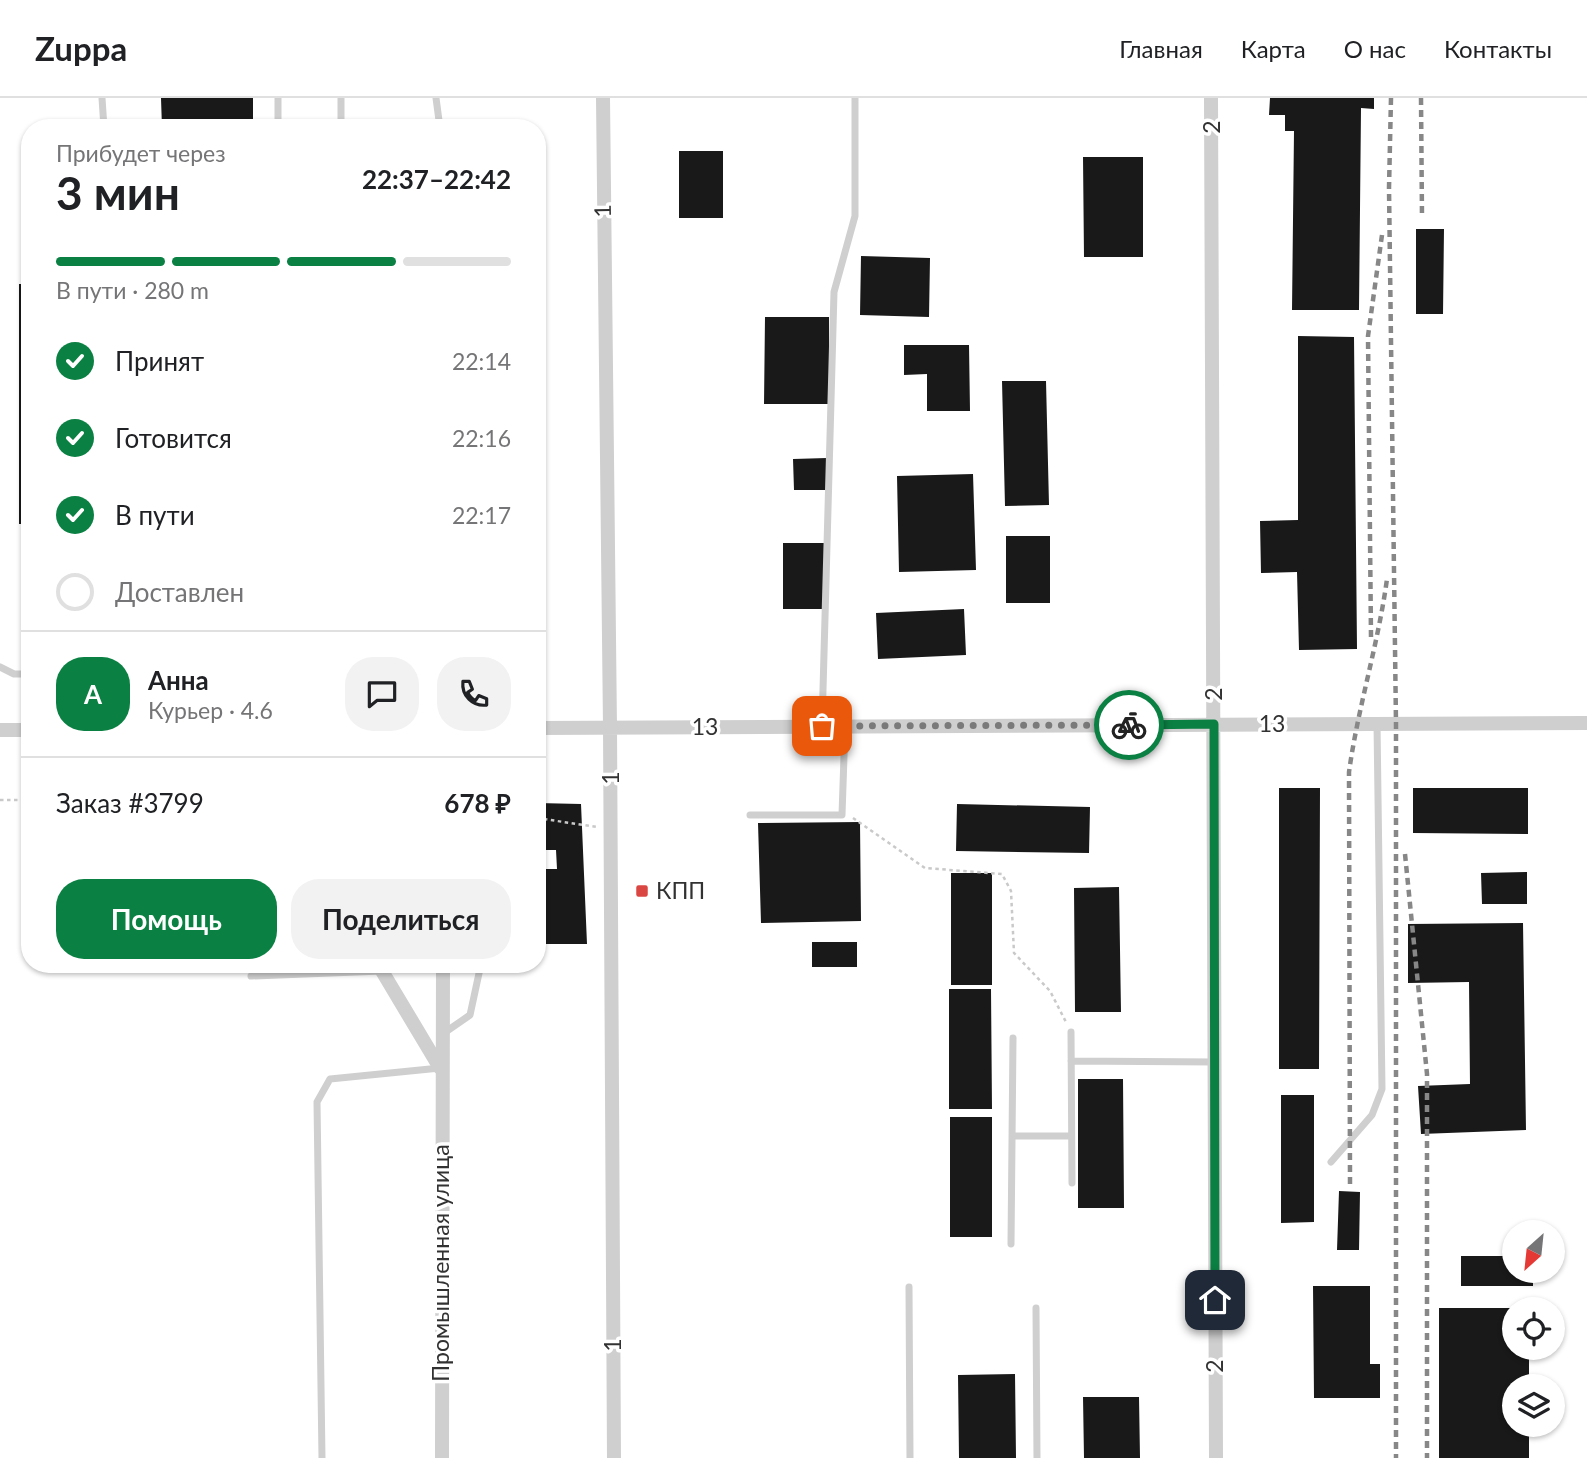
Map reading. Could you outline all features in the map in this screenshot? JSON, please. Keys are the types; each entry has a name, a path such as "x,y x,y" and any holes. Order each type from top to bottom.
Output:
{"street":[{"name":"1","path":"603,98 614,1458"},
{"name":"2","path":"1212,98 1216,1458"},
{"name":"13","path":"546,728 1587,723"},
{"path":"0,730 21,730"},
{"path":"385,973 440,1068"},
{"name":"Промышленная улица","path":"442,1458 440,1068 443,973"}],"lane":[{"path":"102,98 103,119"},
{"path":"278,98 278,119"},
{"path":"341,98 341,119"},
{"path":"436,98 439,119"},
{"path":"822,726 834,292 855,216 855,98"},
{"path":"0,667 21,674"},
{"path":"1331,1162 1372,1115 1382,1089 1377,724"},
{"path":"750,815 842,815 845,812 845,726"},
{"path":"251,976 300,973"},
{"path":"443,1034 470,1015 479,973"},
{"path":"1071,1032 1072,1183"},
{"path":"1011,1244 1013,1038"},
{"path":"1071,1061 1215,1062"},
{"path":"322,1458 317,1102 330,1079 440,1068"},
{"path":"1013,1136 1072,1136"},
{"path":"909,1287 910,1458"},
{"path":"1037,1308 1037,1458"}],"path":[{"path":"0,800 21,800"},
{"path":"845,812 925,867 1002,874 1011,891 1014,953 1050,991 1071,1032"},
{"path":"546,820 583,827"}],"building":[{"path":"161,98 253,98 253,119 162,119"},
{"path":"1270,98 1374,98 1374,109 1361,108 1359,310 1292,310 1294,131 1285,131 1285,115 1269,115"},
{"path":"679,151 723,151 723,218 679,218"},
{"path":"1083,157 1143,157 1143,257 1084,257"},
{"path":"1416,229 1444,229 1443,314 1416,314"},
{"path":"861,256 930,258 929,317 860,315"},
{"path":"19,284 21,284 21,524"},
{"path":"765,317 829,317 829,404 764,404"},
{"path":"1298,336 1354,337 1357,649 1299,650 1297,572 1261,573 1260,521 1298,520"},
{"path":"904,345 969,345 970,411 927,411 927,374 904,375"},
{"path":"1002,381 1046,381 1049,505 1005,506"},
{"path":"827,458 827,490 794,490 793,459"},
{"path":"973,474 976,570 899,572 897,476"},
{"path":"1006,536 1050,536 1050,603 1006,603"},
{"path":"783,543 827,543 827,609 783,609"},
{"path":"964,609 966,655 878,659 876,613"},
{"path":"1279,788 1320,788 1319,1069 1279,1069"},
{"path":"1413,788 1528,788 1528,834 1413,833"},
{"path":"546,803 581,804 587,944 546,944 546,869 557,869 556,850 546,850"},
{"path":"957,804 1090,807 1089,853 956,851"},
{"path":"860,822 861,921 761,923 758,823"},
{"path":"1527,872 1527,904 1482,904 1481,873"},
{"path":"951,873 992,873 992,985 951,985"},
{"path":"1119,887 1121,1012 1075,1012 1074,888"},
{"path":"1523,923 1526,1130 1421,1134 1418,1086 1470,1084 1469,982 1408,983 1408,924"},
{"path":"812,942 857,942 857,967 812,967"},
{"path":"949,989 991,989 992,1109 949,1109"},
{"path":"1078,1079 1123,1079 1124,1208 1078,1208"},
{"path":"1281,1095 1314,1095 1314,1222 1281,1223"},
{"path":"950,1117 992,1117 992,1237 950,1237"},
{"path":"1339,1191 1360,1192 1359,1250 1337,1250"},
{"path":"1461,1256 1502,1256 1502,1283 1533,1283 1533,1286 1461,1286"},
{"path":"1313,1286 1370,1286 1370,1364 1380,1364 1380,1398 1314,1398"},
{"path":"1439,1308 1502,1308 1502,1360 1529,1360 1529,1374 1502,1374 1502,1437 1529,1437 1529,1458 1439,1458"},
{"path":"1015,1374 1016,1458 959,1458 958,1375"},
{"path":"1083,1397 1139,1397 1140,1458 1084,1458"}],"railway":[{"path":"1391,98 1389,188 1396,724 1396,1458"},
{"path":"1421,98 1422,217"},
{"path":"1371,637 1368,336 1382,235"},
{"path":"1350,1184 1349,772 1387,579"},
{"path":"1405,854 1427,1074 1427,1458"}],"way so far":[{"path":"822,726 1129,725"}],"place":[{"name":"КПП","path":"642,891"}],"route":[{"path":"1129,725 1214,724 1215,1300"}]}
